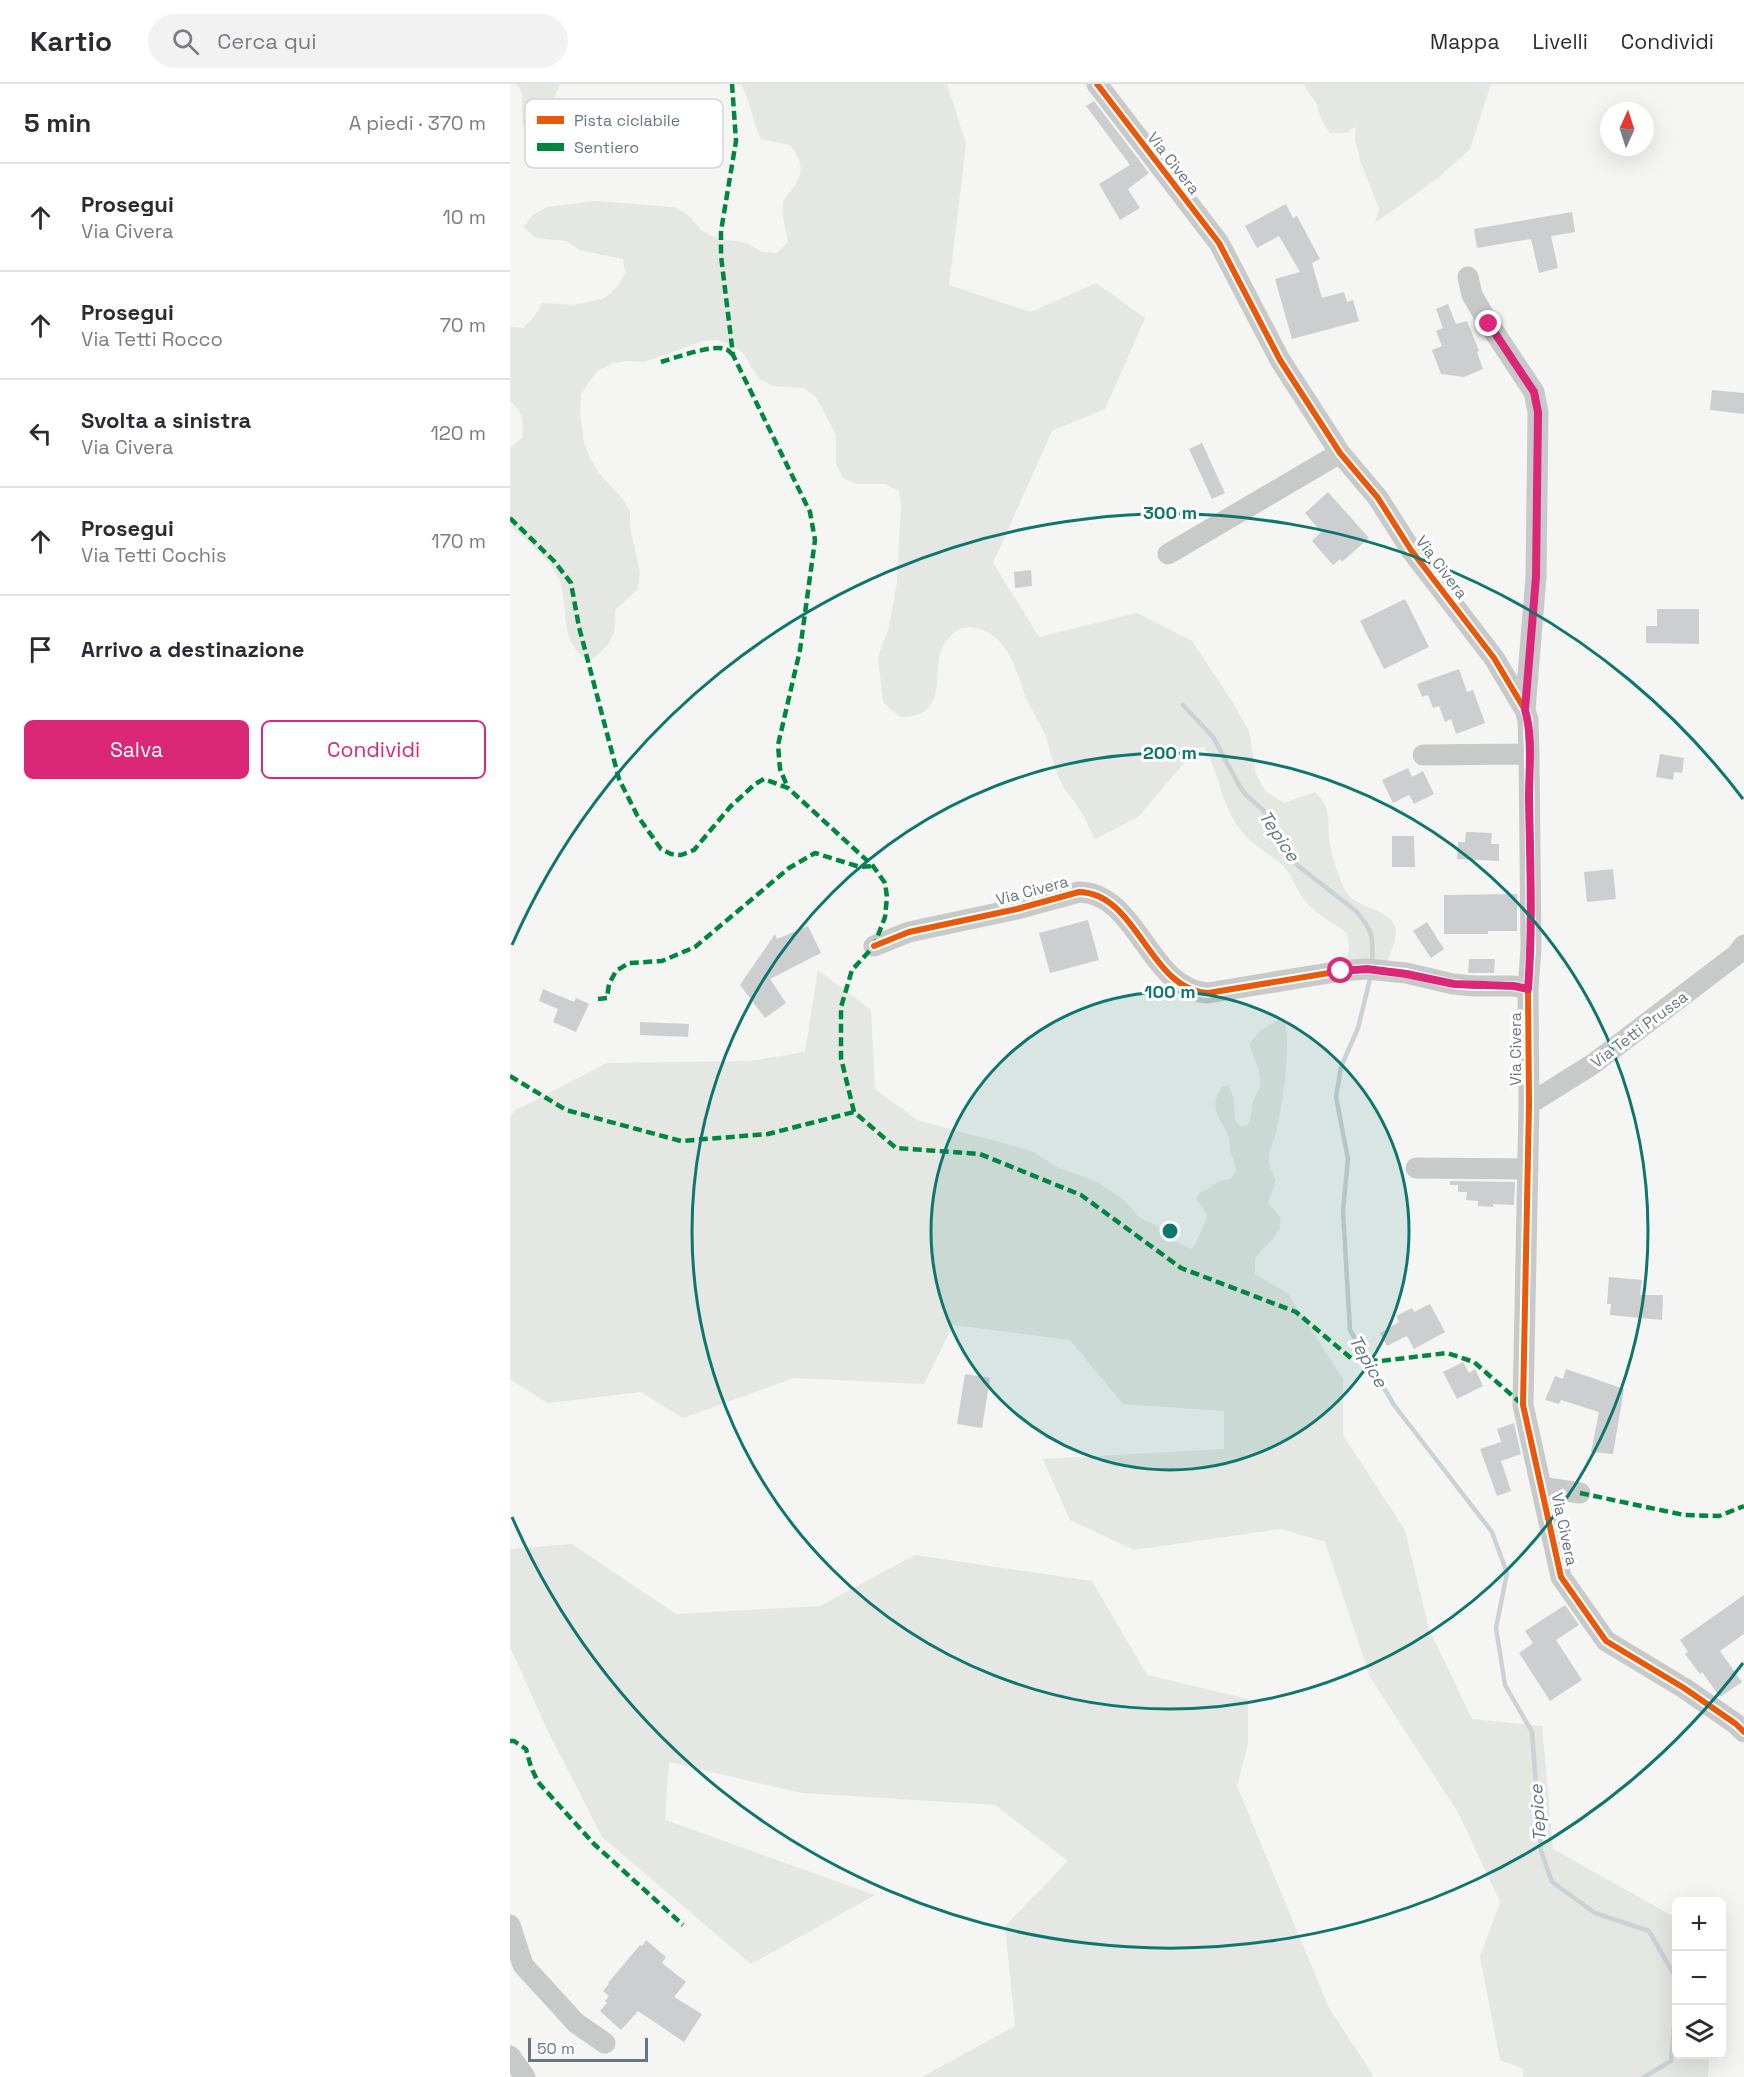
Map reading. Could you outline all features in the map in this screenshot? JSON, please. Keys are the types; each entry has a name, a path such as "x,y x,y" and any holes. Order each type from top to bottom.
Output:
{"street":[{"name":"Via Civera","path":"1097,84 1218,243 1280,360 1340,453 1378,498 1411,550 1494,658 1525,710 1528,720 1529,754 1531,948 1528,989 1529,1104 1523,1405 1561,1577 1606,1641 1742,1725"},
{"path":"1468,277 1472,296 1534,392 1538,412 1536,577 1525,710"},
{"path":"1168,554 1340,453"},
{"path":"1423,755 1529,754"},
{"name":"Via Civera","path":"874,946 909,932 1017,909 1079,892 1089,892 1101,897 1120,912 1175,980 1199,992 1208,993 1341,971 1371,969 1454,984 1514,986 1528,989"},
{"name":"Via Tetti Prussa","path":"1529,1104 1593,1064 1719,968 1744,945"},
{"path":"1416,1168 1528,1169"},
{"name":"Via Civera","path":"1541,1487 1580,1493"},
{"path":"510,1925 523,1965 576,2023 604,2043"},
{"path":"510,2056 525,2077"}],"shaded area":[{"path":"517,84 561,84 554,99 525,99 525,131 522,123 522,93"},
{"path":"741,84 947,84 966,144 949,285 1031,312 1096,283 1145,318 1105,409 1052,431 993,563 1039,637 1137,613 1192,641 1249,731 1256,774 1265,791 1284,803 1315,792 1324,803 1328,814 1331,851 1344,888 1349,896 1383,913 1394,925 1396,934 1386,965 1346,963 1349,948 1347,933 1310,907 1285,868 1250,840 1240,828 1229,811 1213,765 1204,747 1197,748 1138,817 1095,839 1083,814 1062,784 1046,737 1027,700 1007,650 994,636 985,631 962,628 946,641 938,662 936,693 926,710 914,716 900,717 883,702 878,657 889,627 897,582 901,506 899,491 885,484 856,484 843,478 836,464 836,435 816,397 803,388 773,386 759,379 743,353 731,344 717,340 703,341 644,362 613,363 599,370 581,395 580,411 584,443 599,473 622,498 630,511 630,527 640,573 638,589 615,610 615,628 611,640 602,651 589,662 572,644 566,624 563,592 556,573 545,558 510,525 510,448 522,438 523,426 520,413 510,401 510,327 523,328 534,317 542,303 574,305 605,298 617,287 625,273 623,259 579,250 567,241 536,238 523,227 533,215 547,207 596,201 661,206 678,208 701,230 715,238 747,243 762,252 777,253 788,242 783,205 785,198 797,182 800,171 799,161 790,145 761,139"},
{"path":"1303,84 1491,84 1470,149 1437,179 1375,223 1379,208 1361,163 1355,140 1356,126 1347,133 1330,133 1321,120 1317,104"},
{"path":"818,970 871,1010 875,1089 917,1120 1032,1151 1057,1167 1100,1183 1125,1201 1140,1218 1156,1225 1165,1237 1192,1249 1207,1218 1196,1199 1200,1192 1220,1181 1230,1179 1236,1170 1230,1152 1229,1137 1216,1112 1218,1095 1222,1087 1229,1085 1234,1100 1235,1121 1241,1127 1248,1125 1260,1079 1250,1044 1259,1031 1283,1017 1287,1040 1286,1074 1276,1133 1269,1156 1270,1168 1276,1181 1268,1203 1278,1214 1280,1227 1255,1259 1255,1274 1288,1294 1343,1379 1343,1435 1405,1530 1429,1629 1472,1719 1542,1726 1553,1849 1672,1916 1672,2059 1709,2059 1708,2077 1523,2077 1524,2069 1500,2060 1480,1957 1500,1902 1459,1814 1370,1677 1325,1542 1281,1529 1134,1550 1070,1520 1043,1459 1224,1449 1224,1411 1123,1404 1070,1340 953,1325 924,1384 794,1378 683,1418 641,1392 547,1403 510,1379 510,1118 514,1111 607,1063 750,1061 805,1052"},
{"path":"572,1544 676,1614 820,1606 915,1555 1092,1581 1147,1675 1248,1699 1248,1744 1237,1786 1329,2008 1373,2075 1372,2077 922,2077 1015,2026 1005,1926 1068,1861 995,1805 802,1793 669,1762 665,1820 875,1895 751,1964 602,1837 547,1729 510,1647 510,1549"}],"building":[{"path":"1094,101 1149,173 1128,189 1140,208 1120,220 1099,184 1130,165 1086,106"},
{"path":"1286,204 1293,218 1297,216 1320,259 1312,263 1322,298 1344,292 1347,302 1353,300 1359,321 1292,339 1275,279 1300,272 1279,236 1257,248 1245,226"},
{"path":"1572,212 1575,232 1551,236 1558,268 1539,273 1531,239 1477,248 1474,229"},
{"path":"1448,304 1456,324 1467,321 1479,351 1477,352 1483,369 1464,377 1441,374 1432,350 1442,346 1436,331 1443,328 1436,309"},
{"path":"1712,390 1744,393 1744,414 1710,410"},
{"path":"1202,443 1225,493 1212,499 1189,449"},
{"path":"1328,492 1369,538 1342,562 1340,559 1333,565 1312,541 1321,532 1305,513"},
{"path":"1031,570 1032,586 1015,588 1014,572"},
{"path":"1405,599 1429,647 1384,669 1360,621"},
{"path":"1657,609 1699,609 1699,644 1646,643 1646,626 1657,626"},
{"path":"1459,669 1467,692 1473,690 1485,723 1456,734 1451,719 1445,722 1439,706 1433,708 1428,695 1422,697 1417,684"},
{"path":"1660,754 1684,758 1682,773 1674,772 1673,780 1656,777"},
{"path":"1408,768 1412,777 1423,771 1434,794 1414,804 1409,795 1393,803 1382,780"},
{"path":"1466,832 1492,833 1491,844 1499,844 1499,861 1457,859 1458,842 1465,842"},
{"path":"1392,836 1414,836 1415,867 1392,867"},
{"path":"1613,869 1616,899 1587,902 1584,872"},
{"path":"1517,894 1517,931 1488,931 1488,934 1444,934 1444,895"},
{"path":"1088,920 1099,960 1050,973 1039,933"},
{"path":"1427,922 1444,949 1431,958 1413,931"},
{"path":"808,926 821,953 770,979 786,1003 765,1018 740,985 775,934 777,939"},
{"path":"1469,959 1495,959 1494,973 1468,973"},
{"path":"543,989 574,1002 576,998 589,1004 576,1032 553,1022 558,1009 539,1001"},
{"path":"640,1022 689,1024 688,1037 640,1035"},
{"path":"1450,1181 1515,1182 1514,1205 1478,1206 1478,1201 1466,1200 1467,1192 1458,1192 1458,1185 1450,1185"},
{"path":"1609,1277 1642,1280 1640,1295 1663,1295 1662,1320 1610,1315 1611,1304 1607,1304"},
{"path":"1430,1304 1445,1332 1414,1349 1407,1336 1387,1346 1380,1333 1399,1322 1396,1316 1412,1308 1414,1312"},
{"path":"1463,1362 1469,1373 1475,1369 1483,1386 1457,1399 1443,1372"},
{"path":"1566,1369 1624,1389 1613,1454 1591,1452 1599,1412 1561,1400 1559,1404 1545,1400 1555,1376 1563,1379"},
{"path":"965,1374 990,1378 982,1428 957,1424"},
{"path":"1514,1423 1521,1454 1501,1461 1511,1491 1497,1496 1480,1449 1501,1442 1497,1429"},
{"path":"1744,1595 1744,1634 1720,1651 1742,1682 1720,1697 1702,1672 1700,1674 1685,1654 1688,1652 1680,1640"},
{"path":"1565,1605 1579,1625 1556,1640 1582,1680 1550,1701 1519,1653 1533,1643 1525,1631"},
{"path":"646,1940 666,1957 662,1963 686,1982 674,1997 702,2014 684,2042 638,2011 621,2030 600,2011 607,2003 605,2001 609,1996 603,1991 608,1983"}],"waterway":[{"name":"Tepice","path":"1183,705 1213,737 1239,785 1245,794 1264,811 1297,865 1362,918 1371,935 1372,963"},
{"name":"Tepice","path":"1371,975 1358,1028 1341,1067 1336,1097 1348,1159 1343,1211 1350,1330 1394,1405 1492,1532 1507,1573 1496,1628 1505,1685 1532,1732 1541,1851 1552,1882 1595,1913 1649,1931 1672,1971"},
{"name":"Tepice","path":"1644,2077 1671,2061 1676,2005"}],"marked path":[{"path":"732,84 736,141 721,231 721,256 733,355 810,512 815,540 800,650 778,745 780,769 788,788"},
{"path":"661,362 712,348 726,349 733,355"},
{"path":"510,518 554,561 571,583 579,627 619,779 637,815 661,849 671,854 681,855 694,850 730,807 755,784 764,779 788,788 873,866 885,883 887,897 885,917 874,946 852,970 841,1007 841,1058 854,1112 896,1148 980,1154 1081,1195 1181,1268 1296,1312 1352,1359 1381,1361 1447,1353 1474,1362 1523,1405"},
{"path":"598,999 607,998 609,984 616,971 629,963 662,961 695,947 789,868 815,853 860,867 873,866"},
{"path":"510,1076 566,1110 681,1141 768,1134 854,1112"},
{"path":"1580,1493 1684,1515 1719,1516 1744,1506"},
{"path":"510,1741 526,1749 538,1782 594,1844 683,1925"}],"cycle path":[{"path":"1097,84 1219,243 1280,360 1340,453 1378,498 1411,550 1494,658 1525,710 1528,720 1529,754 1531,948 1528,989 1529,1104 1523,1405 1561,1577 1606,1641 1684,1688 1744,1732"},
{"path":"874,946 909,932 1017,909 1079,892 1099,897 1116,908 1171,976 1188,988 1208,993 1341,971 1367,969 1406,973 1453,984 1514,986 1528,989"}],"route":[{"path":"1341,971 1367,969 1454,984 1514,986 1528,989 1531,948 1529,754 1528,720 1525,710 1536,577 1538,412 1534,392 1489,324"}]}
